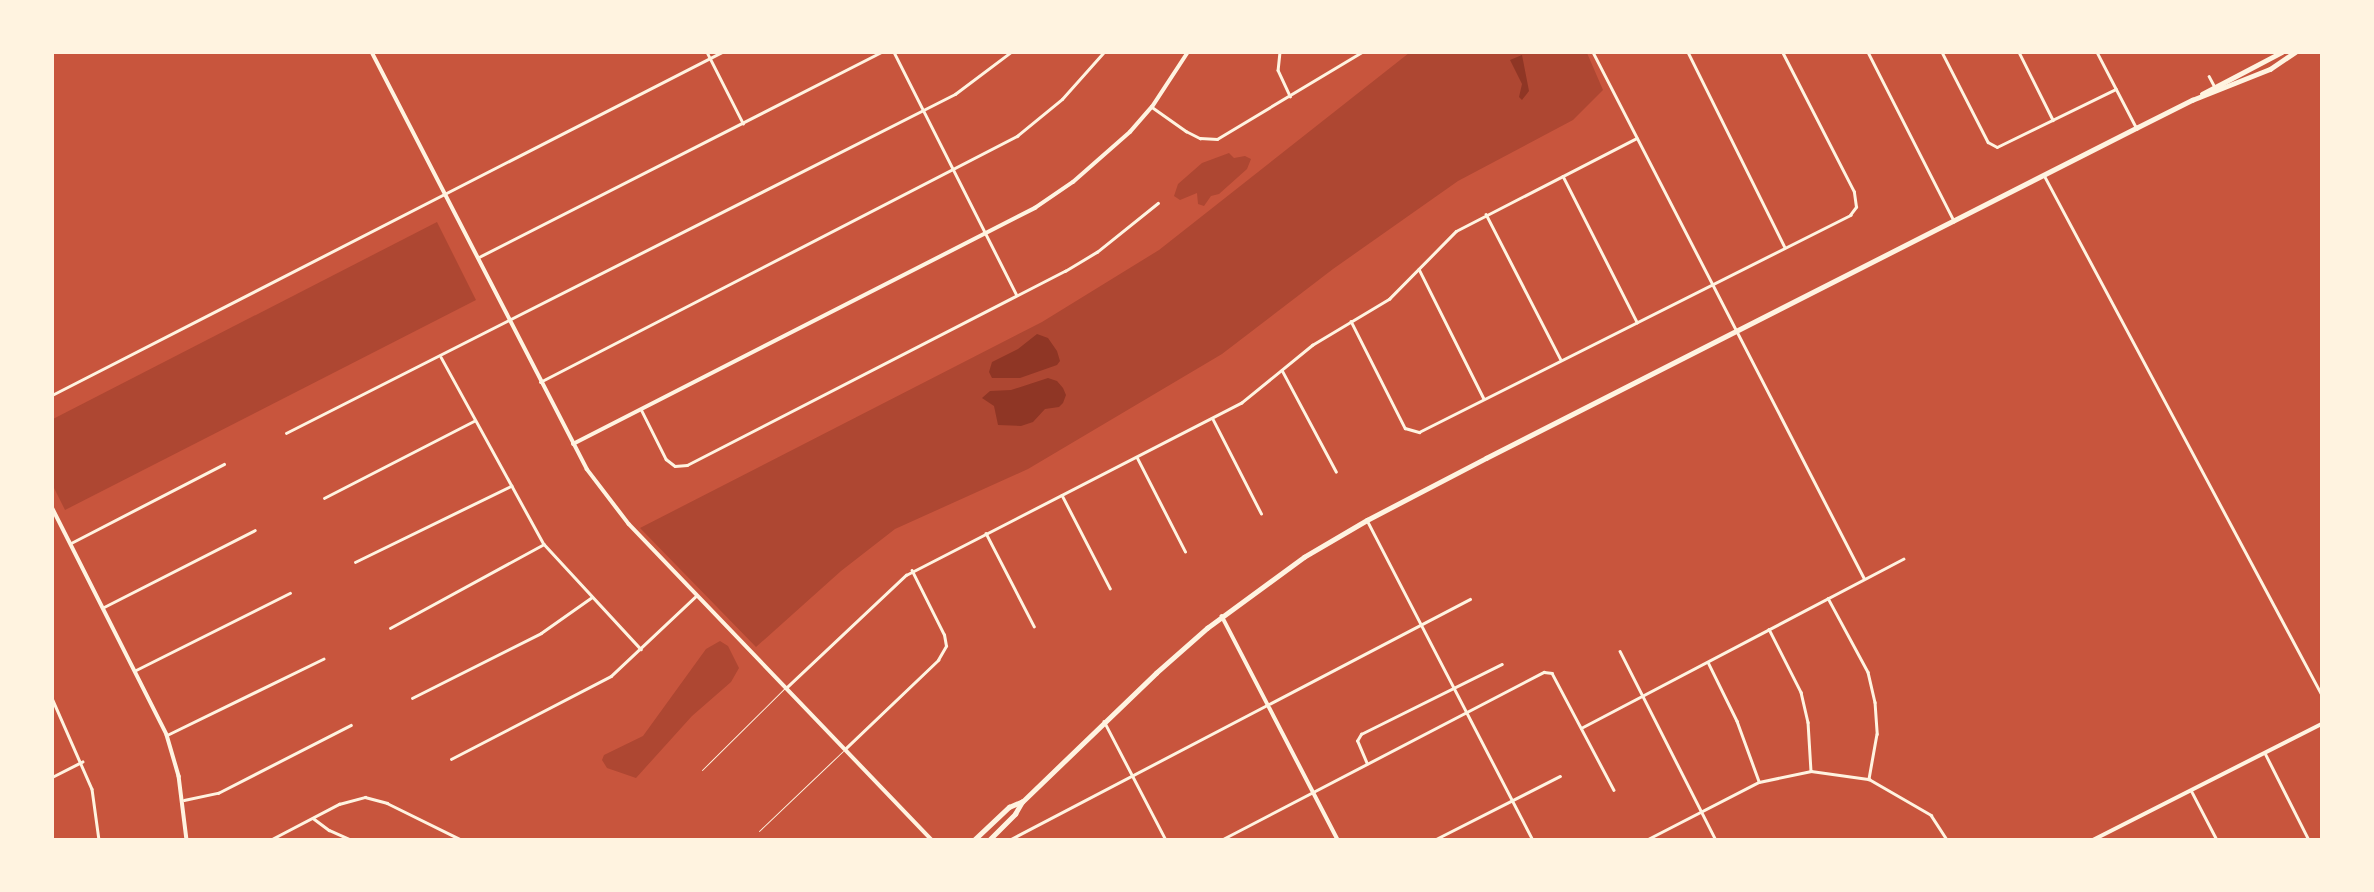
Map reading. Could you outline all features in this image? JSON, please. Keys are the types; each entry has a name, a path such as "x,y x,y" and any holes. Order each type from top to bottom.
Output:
{"main road":[{"path":"989,839 1015,814 1022,802 1104,721 1222,616 1304,557 1367,520 2282,52"},
{"path":"2215,88 2270,69 2295,52"},
{"path":"974,839 1009,807 1022,802"}],"street":[{"path":"372,52 573,444 615,507 932,839"},
{"path":"707,52 743,123"},
{"path":"52,395 722,52"},
{"path":"477,258 881,52"},
{"path":"894,52 1017,295"},
{"path":"286,433 510,323 923,110 974,82 1011,52"},
{"path":"540,382 953,170 1033,124 1071,90 1104,52"},
{"path":"573,444 1035,208 1104,157 1152,107 1188,52"},
{"path":"1280,52 1278,69 1290,96"},
{"path":"1152,107 1186,131 1213,139 1230,134 1362,52"},
{"path":"1593,52 1864,578"},
{"path":"1688,52 1785,247"},
{"path":"1351,321 1405,428 1412,432 1426,429 1844,218 1856,206 1854,192 1783,52"},
{"path":"1868,52 1954,221"},
{"path":"1942,52 1992,146 2000,146 2048,124 2116,89"},
{"path":"2019,52 2053,120"},
{"path":"2097,52 2136,128"},
{"path":"2209,76 2215,88"},
{"path":"786,688 912,571 1241,403 1312,345 1389,299 1456,231 1637,138"},
{"path":"2044,175 2322,695"},
{"path":"1563,176 1637,322"},
{"path":"641,410 666,459 675,466 687,465 1087,259 1158,203"},
{"path":"1486,214 1561,360"},
{"path":"1419,269 1484,399"},
{"path":"441,357 544,544 641,649"},
{"path":"1282,370 1336,471"},
{"path":"1213,419 1261,513"},
{"path":"324,498 474,421"},
{"path":"1137,457 1185,551"},
{"path":"71,543 224,464"},
{"path":"355,562 511,486"},
{"path":"1062,495 1110,588"},
{"path":"52,507 167,735 184,800 187,839"},
{"path":"1367,520 1533,839"},
{"path":"104,607 255,530"},
{"path":"986,533 1034,626"},
{"path":"390,628 544,544"},
{"path":"1581,728 1903,559"},
{"path":"845,749 938,660 946,646 944,635 912,571"},
{"path":"136,670 290,593"},
{"path":"451,759 611,676 697,595"},
{"path":"412,698 541,633 592,597"},
{"path":"1828,598 1868,672 1875,702 1877,734 1870,779"},
{"path":"1009,839 1469,600"},
{"path":"1222,616 1338,839"},
{"path":"1769,629 1801,691 1808,722 1811,771"},
{"path":"1620,651 1716,839"},
{"path":"167,735 323,659"},
{"path":"1708,662 1737,721 1759,782"},
{"path":"1367,764 1357,741 1361,734 1502,664"},
{"path":"1221,839 1544,672 1552,673 1614,789"},
{"path":"52,698 82,762 96,803 99,839"},
{"path":"1104,721 1166,839"},
{"path":"2093,839 2322,724"},
{"path":"184,800 218,793 351,725"},
{"path":"2264,753 2309,839"},
{"path":"52,777 82,762"},
{"path":"1646,839 1759,782 1811,771 1870,779 1931,815 1947,839"},
{"path":"1434,839 1560,776"},
{"path":"2191,790 2217,839"},
{"path":"270,839 339,804 365,797 387,803 462,839"},
{"path":"313,818 329,830 351,839"},
{"path":"996,831 999,839"}],"lane":[{"path":"702,770 786,688"},
{"path":"759,831 845,749"}],"shaded area":[{"path":"1409,53 1587,53 1603,90 1573,120 1458,181 1333,269 1222,354 1028,469 895,529 841,571 756,647 640,528 1042,322 1159,250"},
{"path":"1522,55 1529,91 1522,100 1519,97 1522,84 1510,60"},
{"path":"1229,153 1234,158 1245,156 1251,159 1247,169 1219,194 1211,196 1204,206 1198,204 1197,193 1180,200 1174,196 1178,184 1202,163"},
{"path":"437,222 476,300 65,510 53,486 53,419"},
{"path":"1037,334 1048,338 1057,351 1060,361 1057,365 1020,378 992,378 989,372 992,362 1018,349"},
{"path":"1048,378 1057,381 1063,388 1066,395 1063,403 1059,407 1045,409 1033,422 1021,426 998,425 994,406 982,398 990,391 1011,390"},
{"path":"720,641 728,646 739,668 731,682 692,716 636,778 607,768 602,760 604,755 643,736 706,649"}]}
